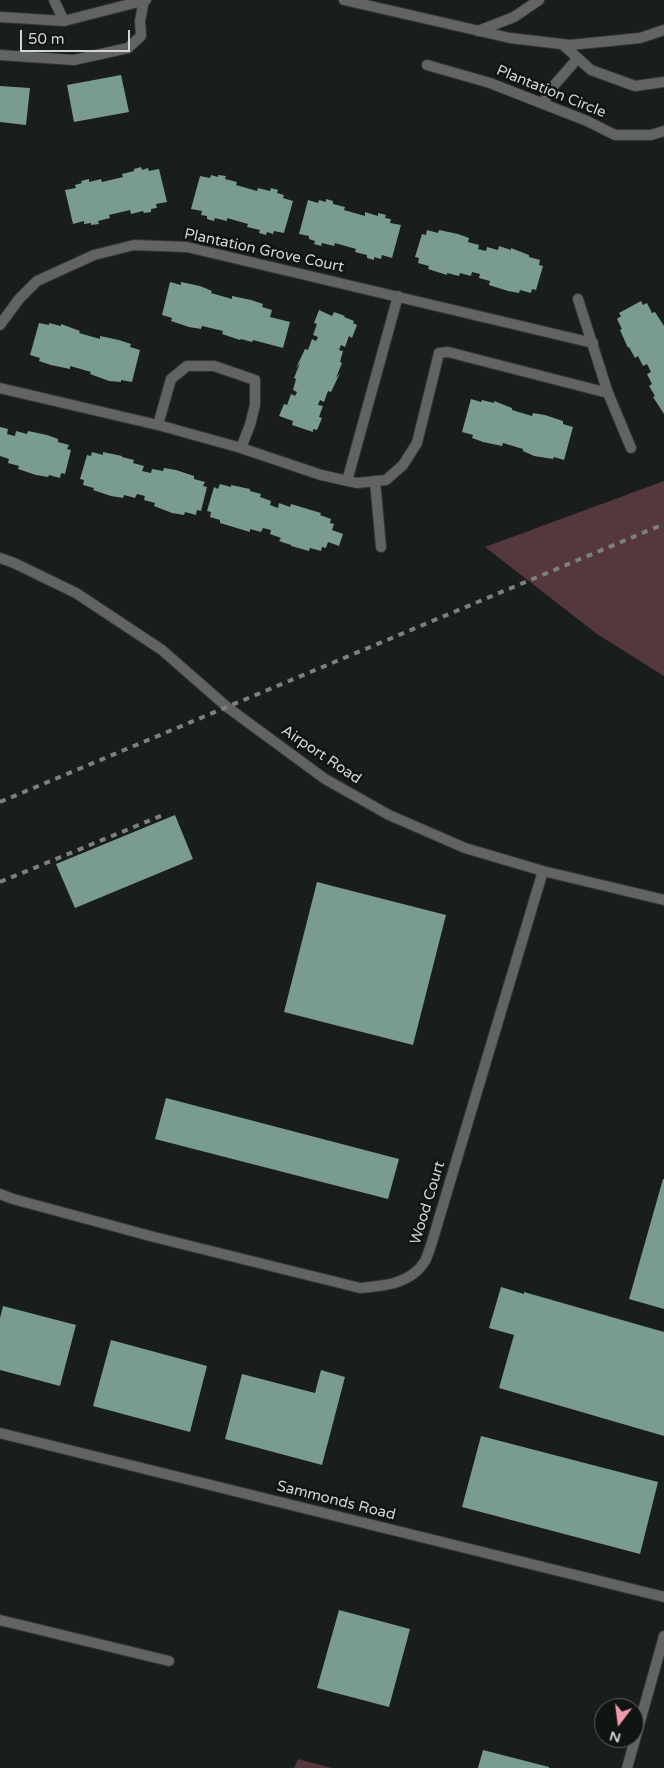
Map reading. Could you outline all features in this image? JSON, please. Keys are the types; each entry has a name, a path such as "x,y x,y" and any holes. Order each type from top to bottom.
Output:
{"street":[{"path":"54,0 64,21"},
{"path":"0,18 64,21 145,0 140,21 141,36 128,48 74,60 0,55"},
{"path":"344,0 510,38 570,45 640,38 664,30"},
{"path":"478,31 514,16 539,0"},
{"path":"562,44 591,70 635,86 664,82"},
{"path":"543,104 549,91 578,58"},
{"name":"Plantation Circle","path":"427,65 490,83 587,121 615,135 651,136 664,131"},
{"name":"Plantation Grove Court","path":"0,325 19,299 37,281 94,254 134,245 188,247 593,343"},
{"path":"347,481 398,296"},
{"path":"578,299 608,392 631,448"},
{"path":"0,388 158,425 241,448 321,475 357,483 386,480 403,465 417,443 439,353 448,352 608,392"},
{"path":"158,425 171,379 187,366 214,366 255,380 255,405 241,448"},
{"path":"375,481 381,547"},
{"name":"Airport Road","path":"0,558 76,593 162,650 227,707 325,779 389,815 465,848 543,871 664,900"},
{"name":"Wood Court","path":"0,1194 154,1236 360,1288 387,1286 408,1278 424,1262 432,1242 543,871"},
{"name":"Sammonds Road","path":"0,1433 664,1597"},
{"path":"0,1620 169,1661"},
{"path":"627,1768 664,1636"}],"shaded area":[{"path":"664,481 664,676 597,634 485,547"},
{"path":"298,1759 332,1768 294,1768"}],"building":[{"path":"121,75 129,112 74,122 67,85"},
{"path":"0,86 30,88 26,125 0,122"},
{"path":"141,167 142,170 148,168 149,171 159,169 167,202 156,204 157,208 151,209 151,212 144,213 143,211 131,214 130,210 109,215 110,218 98,221 99,224 84,224 84,221 73,224 65,190 76,188 75,185 89,179 89,182 101,179 102,182 123,177 122,174"},
{"path":"211,175 218,177 218,175 226,176 225,179 237,182 236,185 257,191 258,188 270,191 271,188 278,190 277,193 284,195 283,198 293,201 284,233 274,231 273,234 267,232 266,235 259,233 260,230 247,227 248,224 227,218 227,221 215,218 214,221 207,219 207,216 201,215 202,211 191,209 200,176 210,178"},
{"path":"326,199 333,201 333,204 345,207 344,210 365,216 365,212 378,216 378,213 386,215 385,218 391,219 390,223 401,225 392,258 382,255 381,259 374,257 374,260 367,258 367,255 355,252 356,249 335,243 334,246 322,243 321,246 314,244 315,241 309,239 309,236 299,234 308,200 318,203 319,200 326,202"},
{"path":"427,230 438,233 439,230 469,238 468,242 479,245 478,249 486,251 487,247 498,250 499,246 511,250 511,248 540,260 539,265 543,266 536,290 532,289 531,293 520,290 519,293 508,291 489,285 490,281 479,278 480,274 472,272 471,276 460,273 459,276 447,273 447,275 428,269 429,266 418,263 419,258 415,257 422,234 426,235"},
{"path":"170,282 181,285 181,282 200,286 212,291 211,293 232,299 232,296 263,304 262,307 272,310 270,317 290,322 283,348 253,340 252,342 240,340 222,334 223,331 202,326 201,329 189,327 171,321 172,318 162,315"},
{"path":"641,301 643,305 647,303 652,313 655,312 664,326 664,414 653,397 655,396 649,386 652,384 647,374 651,372 647,364 643,366 638,356 635,358 628,348 617,319 621,316 619,313"},
{"path":"319,310 332,316 334,312 345,316 357,325 352,338 349,336 345,347 341,345 339,350 343,351 340,362 342,363 336,378 340,373 331,392 328,391 324,402 320,400 318,405 323,406 319,417 322,418 317,430 313,429 313,432 292,425 293,421 279,416 284,404 287,405 291,394 295,396 297,392 293,390 296,379 294,378 300,363 296,368 305,349 308,350 312,339 316,341 318,337 313,335 317,324 314,323"},
{"path":"39,323 61,326 61,324 80,331 79,333 100,339 100,336 131,344 130,347 140,350 132,382 121,380 121,382 109,381 90,374 91,372 70,366 70,369 39,361 40,358 30,355"},
{"path":"471,399 481,402 482,400 494,403 494,401 512,408 512,410 532,416 533,413 545,415 563,421 563,424 573,427 564,460 554,457 553,459 534,456 523,451 523,449 503,443 502,446 483,442 472,438 473,435 462,432"},
{"path":"0,427 8,429 7,434 15,436 16,431 27,434 28,431 47,435 58,439 58,442 69,445 67,449 71,450 65,474 61,473 60,478 49,475 48,477 36,475 18,469 19,466 8,463 9,459 0,456"},
{"path":"92,452 103,455 103,452 134,460 133,463 144,466 142,471 151,473 152,469 163,471 164,468 194,476 194,479 205,482 203,486 207,487 201,511 197,510 196,515 185,512 184,515 172,513 154,506 155,503 144,500 145,496 137,494 135,498 124,495 123,498 111,496 83,485 84,480 80,479 87,455 91,456"},
{"path":"220,484 250,489 250,491 261,494 260,497 271,501 270,505 278,508 279,503 290,507 291,504 321,513 320,515 331,519 330,523 334,524 332,530 343,534 339,546 328,542 326,548 322,547 321,551 310,548 309,551 279,541 281,538 270,534 271,530 263,528 261,532 250,529 250,532 220,523 220,520 210,517 211,512 207,511 214,487 218,489"},
{"path":"175,815 193,859 75,908 56,864"},
{"path":"317,882 446,915 413,1045 284,1012"},
{"path":"166,1098 399,1159 388,1199 155,1139"},
{"path":"664,1179 664,1309 629,1299"},
{"path":"501,1287 664,1332 664,1436 499,1388 514,1335 489,1328"},
{"path":"3,1306 76,1325 60,1386 0,1370 0,1318"},
{"path":"111,1340 207,1366 190,1432 93,1406"},
{"path":"321,1370 345,1377 322,1465 225,1439 242,1374 315,1393"},
{"path":"481,1436 658,1482 640,1554 462,1507"},
{"path":"339,1610 410,1629 389,1707 317,1688"},
{"path":"483,1750 549,1767 549,1768 478,1768"}],"railway":[{"path":"0,802 664,524"},
{"path":"0,882 163,815"}]}
